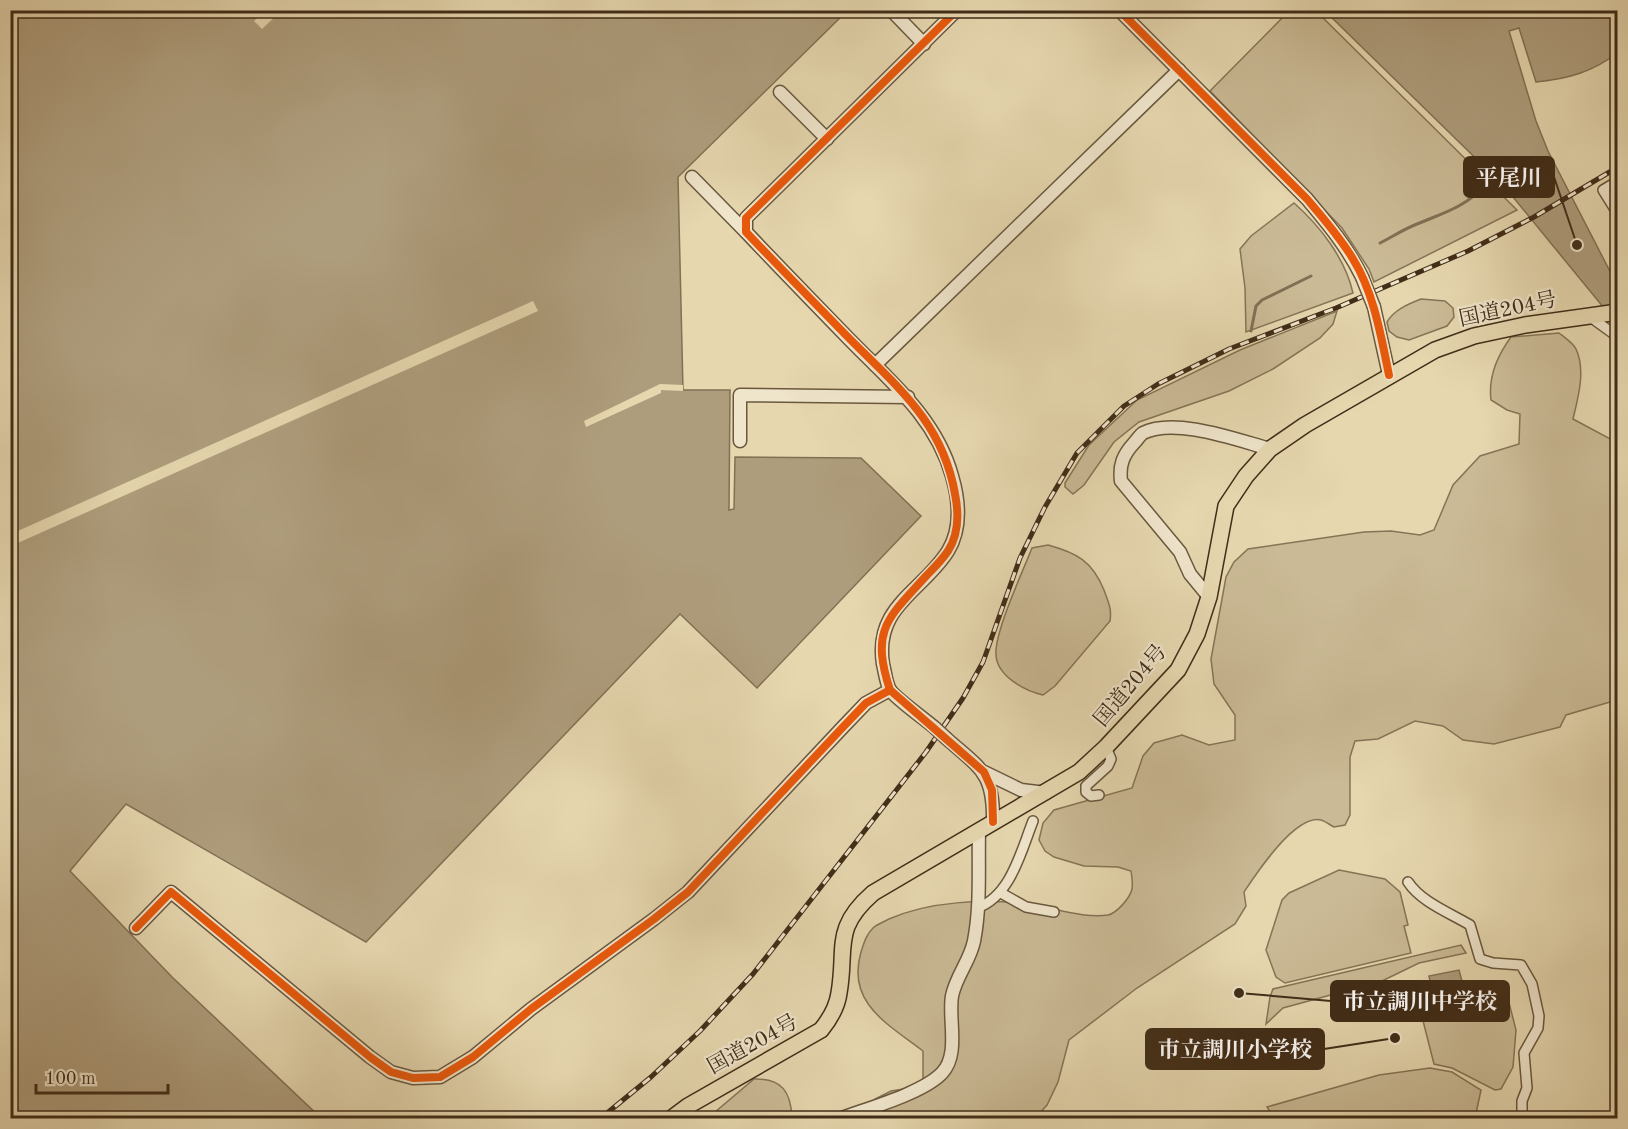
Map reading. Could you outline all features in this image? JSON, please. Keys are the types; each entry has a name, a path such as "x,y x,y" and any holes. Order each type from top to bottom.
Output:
{"highway":[{"name":"国道204号","path":"672,1119 688,1106 821,1030 833,1014 839,994 842,941 848,924 859,905 873,893 1079,772 1106,747 1178,670 1197,634 1209,597 1226,506 1246,476 1270,449 1305,425 1435,350 1474,336 1525,325 1617,312"}],"street":[{"path":"891,10 924,44"},
{"path":"746,232 746,218 957,10"},
{"path":"1119,10 1307,199 1335,233 1354,260 1374,307 1389,375"},
{"path":"875,365 1179,70"},
{"path":"780,92 827,139"},
{"path":"692,177 908,397 942,446 952,477 959,512 956,532 948,551 891,615 885,629 881,649 890,690 984,772 1021,790 1046,793"},
{"path":"1617,181 1603,190 1617,213"},
{"path":"1594,315 1617,337"},
{"path":"740,441 740,395 908,397"},
{"path":"1209,597 1190,574 1180,552 1121,481 1119,467 1129,448 1142,434 1164,428 1187,428 1270,449"},
{"path":"136,928 171,892 391,1072 413,1078 440,1077 473,1057 531,1009 688,892 866,704 890,690"},
{"path":"1100,795 1091,796 1086,792 1086,786 1108,766 1111,759 1106,747"},
{"path":"984,772 992,790 993,822"},
{"path":"977,908 986,905 1001,893 1011,875 1033,821"},
{"path":"842,1119 928,1084 944,1071 951,1052 952,998 956,982 969,957 974,940 979,830"},
{"path":"1408,882 1412,889 1422,896 1470,925 1480,959 1493,963 1521,965 1532,984 1539,1016 1538,1028 1524,1053 1527,1088 1522,1101 1522,1119"},
{"path":"1001,893 1026,907 1054,912"}],"shaded area":[{"path":"10,11 847,11 678,177 683,390 730,390 729,510 734,509 735,457 861,458 921,516 757,688 680,614 366,942 126,804 70,871 172,977 321,1118 11,1118"},
{"path":"1289,11 1316,11 1517,210 1374,282 1369,269 1342,228 1210,91"},
{"path":"1325,11 1617,11 1617,53 1589,70 1558,79 1536,82 1519,28 1509,31 1536,121 1548,151 1617,285 1617,324 1504,186"},
{"path":"1294,203 1322,232 1338,255 1353,293 1246,332 1245,288 1240,249 1251,236"},
{"path":"1421,299 1445,301 1453,308 1454,317 1447,326 1409,340 1397,337 1389,331 1387,322 1393,314"},
{"path":"1337,311 1333,324 1320,338 1273,369 1229,391 1139,422 1114,442 1084,485 1073,494 1065,487 1065,483 1089,445 1137,400 1240,350"},
{"path":"1559,333 1575,347 1579,357 1581,375 1573,419 1612,440 1617,437 1617,700 1566,715 1560,727 1494,744 1463,740 1443,726 1415,721 1378,739 1355,741 1350,757 1350,815 1345,825 1334,827 1321,820 1311,821 1288,835 1257,872 1244,892 1246,906 1235,924 1137,988 1069,1040 1058,1082 1047,1105 1035,1118 865,1118 875,1099 891,1091 910,1088 923,1079 923,1051 873,1010 859,985 858,970 861,952 871,931 879,924 905,913 957,903 1027,904 1099,916 1112,914 1123,905 1132,889 1131,871 1118,867 1084,866 1054,857 1045,851 1039,840 1043,823 1054,810 1132,788 1143,756 1154,743 1182,735 1209,745 1235,740 1235,715 1214,684 1211,659 1226,577 1234,562 1248,549 1364,532 1391,531 1420,535 1434,530 1453,485 1480,456 1519,444 1520,414 1507,410 1491,400 1492,375 1506,344 1511,337"},
{"path":"1048,545 1067,551 1089,565 1104,590 1109,605 1110,621 1055,686 1043,695 1020,686 1007,676 1001,670 996,655 1004,618 1032,548"},
{"path":"1339,870 1385,879 1400,892 1408,925 1404,926 1411,953 1285,983 1276,977 1266,950 1282,900 1289,893"},
{"path":"1461,945 1466,953 1419,963 1382,981 1283,1008 1266,1024 1273,989"},
{"path":"1459,970 1463,985 1432,991 1429,976"},
{"path":"1506,991 1516,1030 1513,1067 1501,1089 1495,1090 1452,1068 1434,1064 1420,1009"},
{"path":"1430,1068 1452,1072 1481,1090 1475,1118 1274,1118 1267,1107 1379,1075"},
{"path":"754,1079 772,1081 783,1088 790,1101 792,1118 708,1118"}],"pier":[{"path":"265,11 281,11 262,29 254,21"},
{"path":"533,301 538,311 11,546 11,534"},
{"path":"660,384 683,385 683,391 661,390 661,393 586,427 584,421"}],"waterway":[{"path":"1380,243 1407,228 1462,204 1485,185"},
{"path":"1251,331 1256,306 1262,300 1311,276"}],"railway":[{"path":"601,1118 651,1077 700,1031 753,974 926,752 963,698 983,662 1020,558 1045,507 1077,453 1124,406 1158,384 1229,349 1336,308 1468,251 1534,217 1618,167"}],"cycle path":[{"path":"957,10 746,218 746,232 896,385 926,422 939,444 955,494 956,531 946,554 902,603 886,626 882,652 884,669 890,690 984,772 992,790 993,822"},
{"path":"1119,10 1307,199 1337,235 1353,259 1366,286 1376,315 1389,375"},
{"path":"136,928 171,892 391,1072 413,1078 440,1077 473,1057 531,1009 688,892 866,703 890,690"}],"place":[{"name":"平尾川","path":"1577,245"},
{"name":"市立調川中学校","path":"1239,993"},
{"name":"市立調川小学校","path":"1395,1038"}]}
